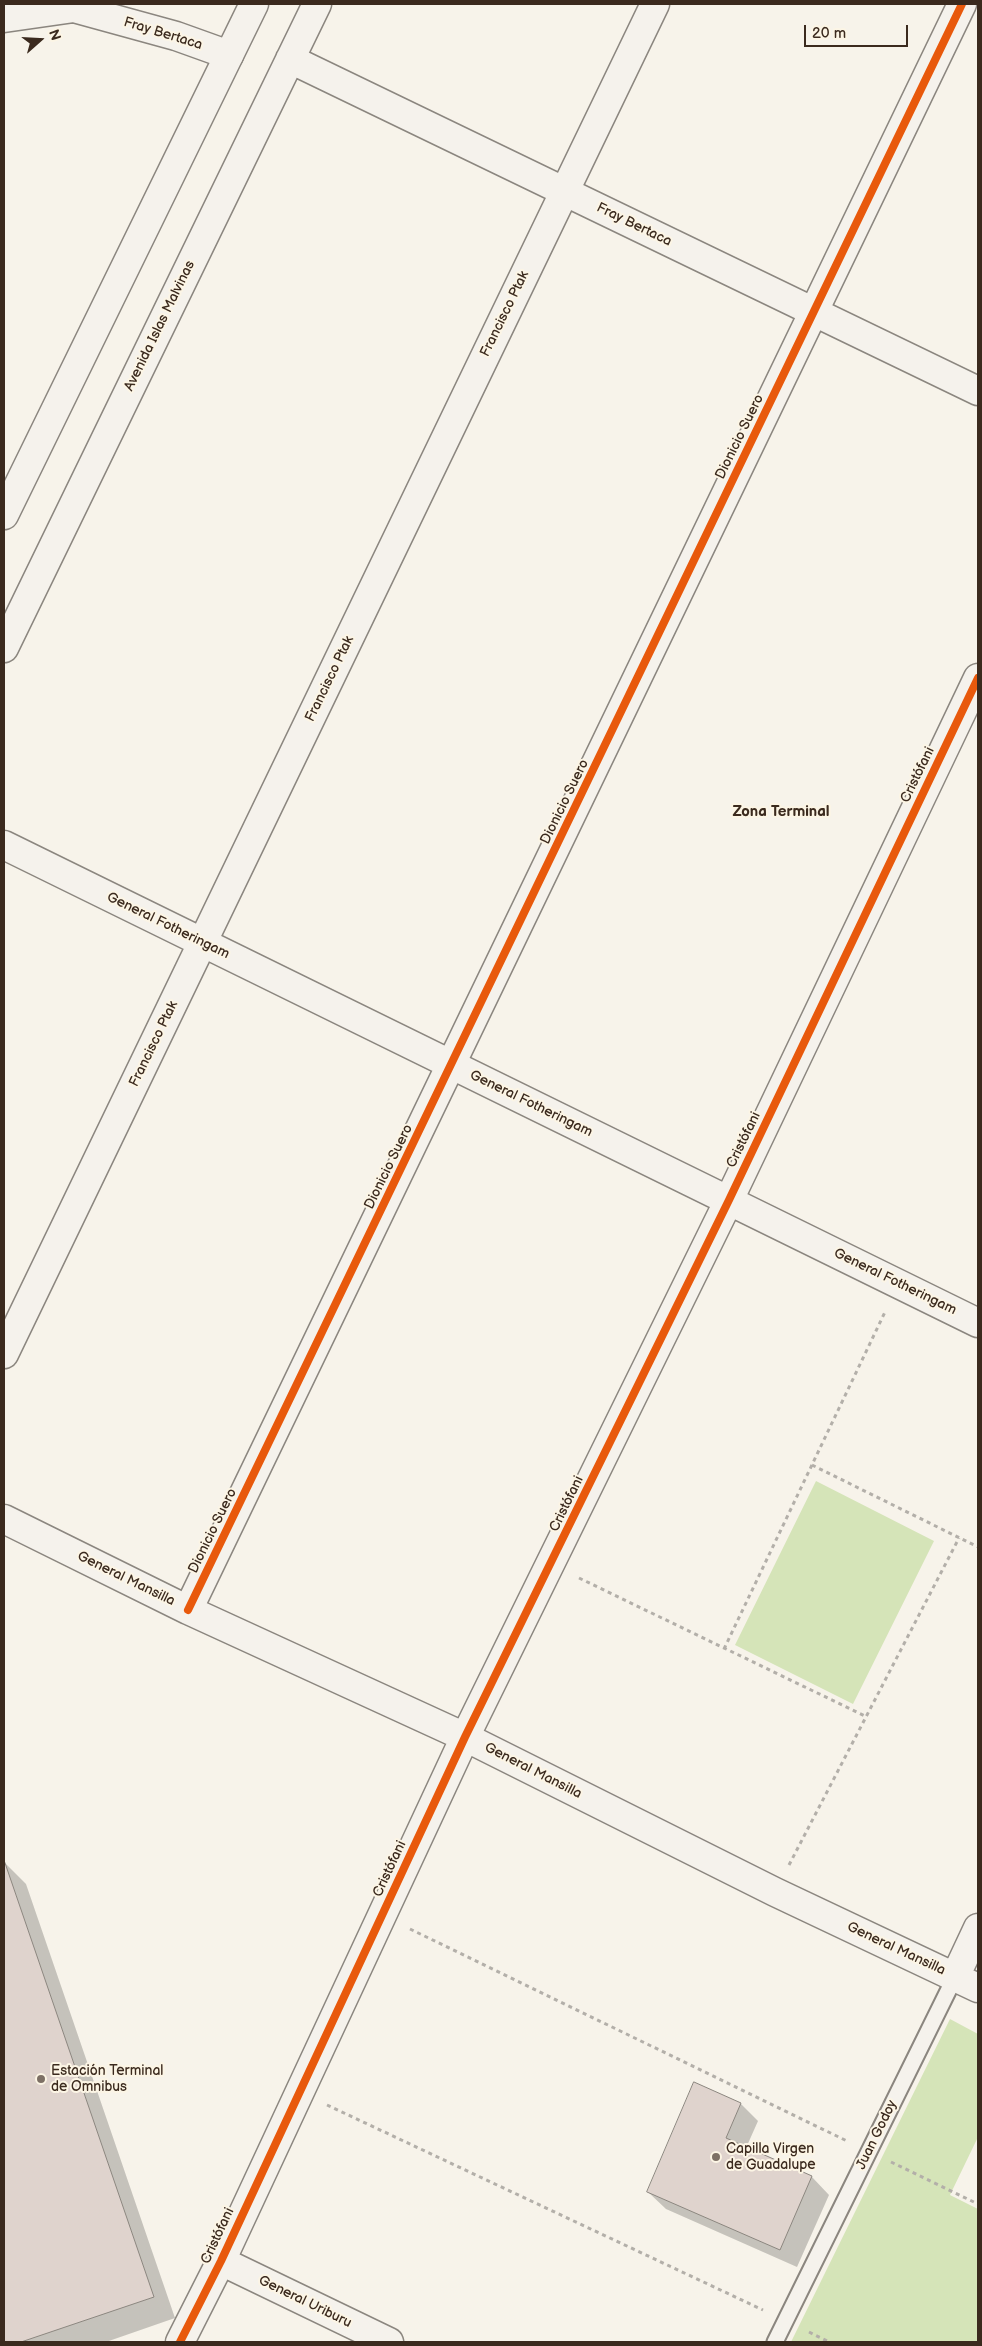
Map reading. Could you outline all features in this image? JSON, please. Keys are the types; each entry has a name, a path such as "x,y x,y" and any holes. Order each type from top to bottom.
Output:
{"street":[{"path":"4,515 254,4"},
{"path":"290,59 312,4"},
{"name":"Avenida Islas Malvinas","path":"4,648 317,4"},
{"name":"Francisco Ptak","path":"4,1354 656,4"},
{"name":"Dionicio Suero","path":"188,1610 962,4"},
{"path":"4,18 72,6"},
{"name":"Fray Bertaca","path":"72,6 176,36 229,55"},
{"name":"Fray Bertaca","path":"290,59 978,391"},
{"name":"Cristófani","path":"180,2342 220,2261 465,1737 552,1564 729,1200 978,678"},
{"name":"General Fotheringam","path":"4,845 978,1323"},
{"name":"General Mansilla","path":"4,1519 188,1610 465,1737 775,1892 966,1983"},
{"name":"Juan Godoy","path":"966,1983 978,1928"},
{"name":"General Uriburu","path":"220,2261 389,2342"}],"lane":[{"name":"Juan Godoy","path":"775,2342 869,2151 966,1983"}],"path":[{"path":"724,1649 898,1284"},
{"path":"812,1465 978,1547"},
{"path":"775,1892 959,1538"},
{"path":"552,1564 865,1716"},
{"path":"382,1915 978,2204"},
{"path":"299,2092 829,2342"}],"green space":[{"path":"816,1481 934,1541 853,1704 735,1645"},
{"path":"950,2019 978,2034 978,2137 950,2195 978,2209 978,2342 791,2342"}],"building":[{"name":"Estación Terminal de Omnibus","path":"4,1860 154,2297 21,2342 4,2342"},
{"name":"Capilla Virgen de Guadalupe","path":"694,2082 741,2103 726,2138 812,2176 780,2250 647,2192"}],"cycle path":[{"path":"188,1610 962,4"},
{"path":"180,2342 221,2261 465,1737 729,1200 978,678"}],"place":[{"name":"Estación Terminal de Omnibus","path":"41,2079"},
{"name":"Capilla Virgen de Guadalupe","path":"716,2157"}],"district":[{"name":"Zona Terminal","path":"781,812"}]}
